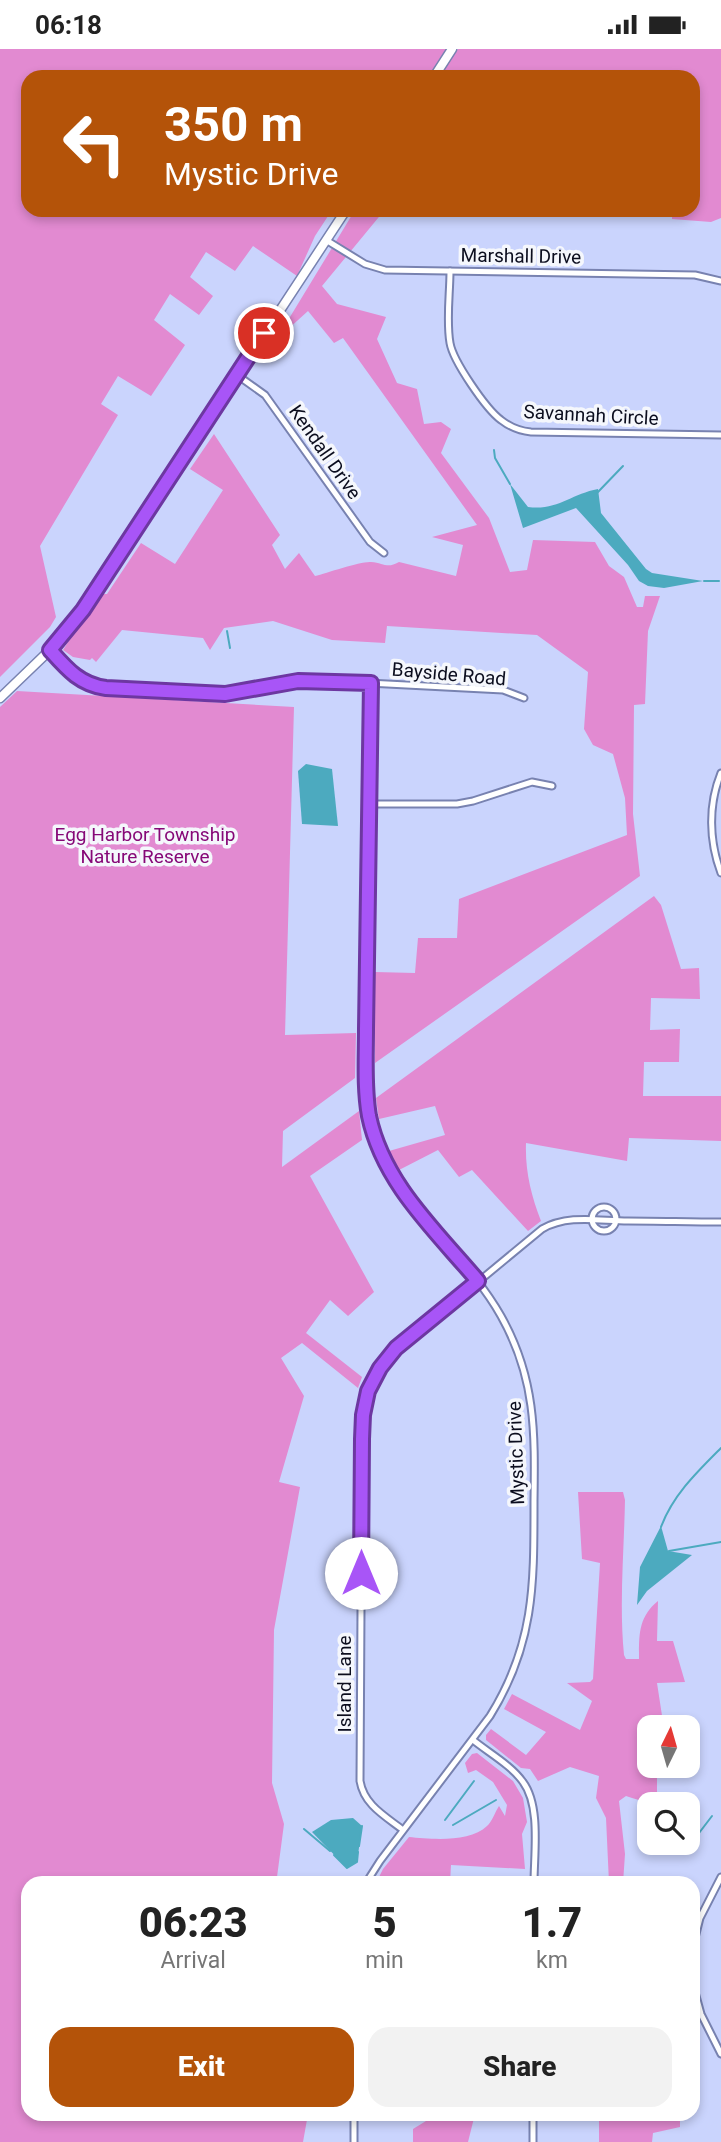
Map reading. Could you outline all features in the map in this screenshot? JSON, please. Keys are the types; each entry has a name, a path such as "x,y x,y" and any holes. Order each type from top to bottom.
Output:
{"main road":[{"path":"439,70 453,49"},
{"path":"0,698 50,650 83,610 341,217"}],"street":[{"name":"Marshall Drive","path":"326,240 374,268 701,275 721,281"},
{"name":"Savannah Circle","path":"450,271 449,334 453,353 490,409 508,425 531,432 721,435"},
{"name":"Kendall Drive","path":"237,375 265,395 370,542 384,553"},
{"name":"Bayside Road","path":"50,650 79,679 106,688 225,694 298,681 503,691 524,698"},
{"name":"Mystic Drive","path":"371,683 366,1078 369,1115 391,1173 408,1199 478,1281 499,1313 524,1370 535,1434 534,1575 528,1622 518,1658 498,1703 371,1876"},
{"path":"721,773 711,817 712,839 721,873"},
{"path":"369,804 457,804 532,782 552,786"},
{"name":"Island Lane","path":"605,1207 614,1213 616,1221 613,1227 605,1231 598,1229 592,1219 595,1211 605,1207"},
{"name":"Island Lane","path":"403,1831 370,1804 363,1794 360,1781 363,1415 372,1384 392,1353 547,1226 565,1220 592,1219 721,1222"},
{"path":"473,1740 518,1776 530,1794 534,1814 534,1876"},
{"path":"700,1922 721,1877"},
{"path":"700,2010 721,2054"},
{"path":"354,2121 354,2142"},
{"path":"533,2121 533,2142"}],"green space":[{"path":"0,49 446,49 432,70 21,70 21,217 327,217 315,236 297,276 253,246 235,271 206,252 190,277 213,296 199,315 170,294 154,320 185,345 151,396 118,376 101,404 118,415 40,546 56,617 50,627 0,677"},
{"path":"458,49 721,49 721,218 711,222 672,219 700,217 700,70 444,70"},
{"path":"351,217 379,217 322,286 337,304 386,317 377,339 397,383 417,389 424,424 441,422 451,429 441,453 489,518 510,572 527,570 533,540 595,542 609,566 624,577 637,607 643,607 645,596 660,596 648,631 645,704 634,705 633,814 640,876 375,1063 375,972 415,973 418,938 457,938 459,899 627,835 625,798 613,754 593,745 584,729 588,672 537,635 387,626 385,643 332,640 273,621 224,628 210,650 203,638 122,630 96,662 92,658 90,660 73,657 63,650 98,594 107,594 141,543 175,564 223,490 190,469 214,434 280,535 272,545 285,569 299,553 315,576 366,562 388,565 399,562 456,576 463,545 432,537 477,525 343,338 334,343 308,311 276,340"},
{"name":"Egg Harbor Township Nature Reserve","path":"17,691 294,707 285,1035 356,1033 355,1078 283,1131 282,1167 359,1111 362,1140 310,1176 374,1292 348,1316 330,1300 306,1333 362,1377 358,1388 302,1343 281,1358 304,1396 279,1482 300,1487 274,1630 272,1783 284,1824 277,1876 21,1876 21,2121 307,2121 303,2142 0,2142 0,707"},
{"path":"654,896 661,905 681,969 699,968 700,999 651,998 650,1030 680,1029 679,1062 644,1062 643,1096 721,1096 721,1141 629,1138 627,1161 526,1143 529,1183 541,1221 528,1231 472,1170 459,1177 438,1150 399,1170 389,1151 445,1135 435,1106 379,1119 376,1098"},
{"path":"578,1492 623,1492 624,1655 626,1659 639,1659 643,1620 658,1601 657,1641 673,1641 685,1682 657,1683 662,1715 637,1715 637,1778 657,1778 657,1792 637,1792 637,1799 626,1796 619,1801 625,1854 623,1876 609,1876 606,1818 596,1798 599,1776 570,1767 538,1781 530,1769 521,1768 486,1740 491,1729 526,1755 546,1732 504,1709 512,1694 580,1730 592,1701 567,1683 590,1682 593,1679 600,1563 582,1559"},
{"path":"477,1753 513,1781 523,1798 527,1822 522,1834 525,1869 451,1865 450,1876 380,1876 409,1837 438,1839 471,1835 487,1826 499,1806 505,1816 507,1805 493,1782 476,1770 468,1773 465,1763 472,1754"},
{"path":"426,2121 473,2121 468,2142 413,2142 413,2129"},
{"path":"599,2121 680,2121 680,2127 653,2133 652,2142 599,2142"}],"shaded area":[{"path":"510,484 528,507 538,508 598,489 601,513 646,569 652,573 703,581 664,588 648,586 639,581 628,565 576,508 523,528"},
{"path":"306,764 332,769 338,826 302,824 298,771"},
{"path":"661,1526 668,1551 692,1555 647,1591 637,1605 640,1567"},
{"path":"353,1818 362,1826 357,1862 347,1868 312,1832 331,1820"}],"waterway":[{"path":"494,450 495,458 510,484"},
{"path":"597,493 623,466"},
{"path":"704,581 719,581"},
{"path":"227,631 230,648"},
{"path":"661,1527 679,1494 721,1448"},
{"path":"669,1551 721,1542"},
{"path":"445,1820 474,1781"},
{"path":"453,1825 496,1800"},
{"path":"700,1832 712,1816"},
{"path":"359,1846 362,1826"},
{"path":"304,1829 330,1851"},
{"path":"334,1855 347,1868 357,1862 358,1852"}],"route":[{"path":"264,333 83,610 50,650 79,679 106,688 225,694 310,680 371,683 366,1029 369,1115 391,1173 408,1199 478,1281 396,1348 380,1368 368,1391 362,1439 361,1573"}]}
